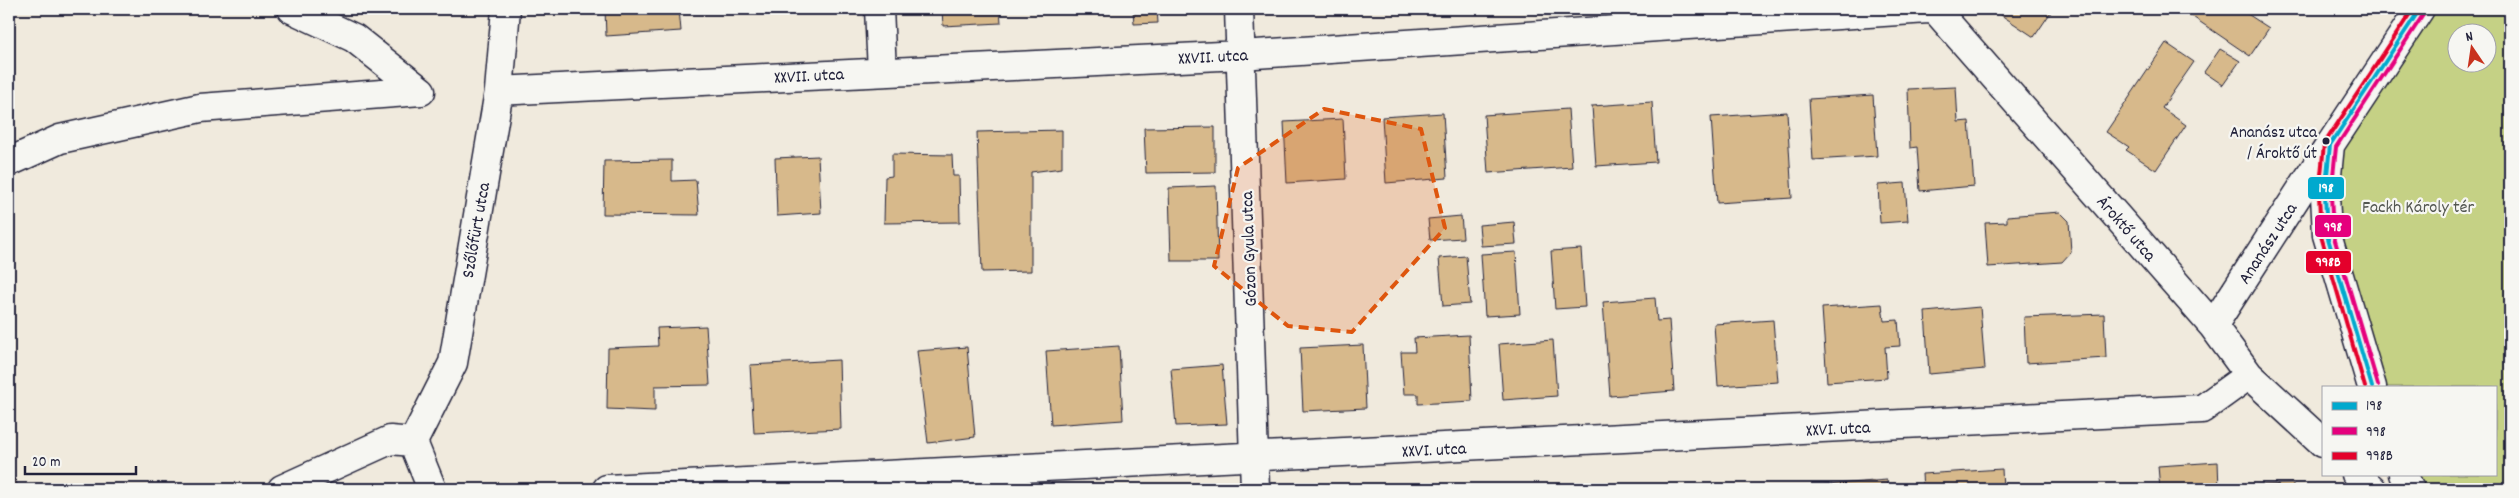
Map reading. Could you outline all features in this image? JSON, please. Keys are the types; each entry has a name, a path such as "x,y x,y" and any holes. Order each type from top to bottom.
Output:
{"street":[{"path":"9,162 60,139 200,108 421,92 354,38 292,9"},
{"name":"Szőlőfürt utca","path":"413,442 453,363 499,92 506,9"},
{"path":"879,9 882,71"},
{"name":"Gózon Gyula utca","path":"1239,9 1255,489"},
{"name":"XXVII. utca","path":"499,92 882,71 1241,55 1928,9"},
{"name":"Ároktő utca","path":"1935,9 2213,326 2249,375 2322,442"},
{"name":"Ananász utca","path":"2213,326 2420,9"},
{"path":"2330,146 2325,195 2327,235 2372,386"},
{"name":"XXVI. utca","path":"607,489 2202,409 2249,375"},
{"path":"282,489 390,440 413,442 432,489"},
{"path":"2358,476 2372,489"},
{"path":"2404,476 2410,489"}],"highlighted area":[{"path":"1324,109 1421,129 1445,228 1352,332 1288,326 1214,266 1238,168"}],"green space":[{"name":"Fackh Károly tér","path":"2420,9 2510,9 2510,489 2410,489 2404,476 2496,476 2496,386 2372,386 2327,235 2330,145"}],"building":[{"path":"605,9 679,9 681,31 606,36"},
{"path":"788,9 826,9 788,11"},
{"path":"942,9 1000,9 1001,23 943,26"},
{"path":"1133,9 1157,9 1158,23 1134,24"},
{"path":"1992,9 2053,9 2034,37"},
{"path":"2186,9 2245,9 2243,11 2269,28 2250,56 2184,11"},
{"path":"2166,43 2194,62 2162,108 2186,125 2156,170 2126,150 2129,147 2106,132"},
{"path":"2220,49 2240,61 2223,85 2204,72"},
{"path":"1956,87 1958,122 1969,121 1974,186 1920,191 1917,147 1910,148 1908,89"},
{"path":"1873,95 1877,156 1813,160 1809,99"},
{"path":"1652,102 1656,162 1596,166 1592,106"},
{"path":"1568,109 1572,167 1488,173 1484,115"},
{"path":"1787,112 1792,198 1717,203 1711,117"},
{"path":"1443,113 1447,178 1386,183 1382,117"},
{"path":"1343,119 1346,179 1287,183 1284,122"},
{"path":"1215,127 1215,172 1146,173 1144,128"},
{"path":"1062,130 1062,168 1031,172 1031,271 982,272 977,132"},
{"path":"892,154 952,155 953,176 959,176 960,222 884,223 885,177 892,176"},
{"path":"818,156 821,213 777,216 775,158"},
{"path":"672,160 672,181 696,180 699,215 603,214 604,161"},
{"path":"1905,183 1908,221 1880,223 1878,185"},
{"path":"1216,186 1218,261 1171,261 1169,188"},
{"path":"2060,212 2069,221 2071,252 2062,262 1988,267 1985,223 2007,222 2007,216"},
{"path":"1461,216 1463,238 1430,240 1428,219"},
{"path":"1514,222 1516,244 1481,246 1479,225"},
{"path":"1581,249 1585,307 1555,309 1551,251"},
{"path":"1516,252 1520,314 1485,316 1481,254"},
{"path":"1466,256 1470,304 1443,306 1439,258"},
{"path":"1655,298 1657,321 1669,320 1674,391 1610,396 1603,302"},
{"path":"1882,304 1884,321 1898,320 1900,346 1885,347 1887,378 1827,382 1822,308"},
{"path":"1980,307 1985,369 1929,374 1925,312"},
{"path":"2104,314 2106,358 2026,363 2024,317"},
{"path":"1773,320 1778,382 1718,386 1714,324"},
{"path":"706,326 710,385 655,386 655,411 607,409 608,348 658,346 657,328"},
{"path":"1469,335 1472,401 1418,404 1418,394 1404,394 1401,352 1415,352 1414,338"},
{"path":"1553,340 1557,396 1503,400 1499,344"},
{"path":"1363,345 1366,408 1303,411 1300,348"},
{"path":"1119,346 1123,420 1051,425 1046,351"},
{"path":"967,347 975,437 928,443 917,351"},
{"path":"839,360 841,429 754,433 750,365"},
{"path":"1222,365 1227,424 1176,426 1171,369"},
{"path":"2218,462 2219,489 2160,489 2158,466"},
{"path":"2002,469 2003,489 1923,489 1922,474"},
{"path":"9,470 20,489 9,489"},
{"path":"1887,480 1888,489 1824,489 1824,485"},
{"path":"2293,484 2293,489 2257,489 2257,485"}],"transit line":[{"name":"998B","path":"2365,386 2321,236 2319,195 2324,144 2413,9"},
{"name":"198","path":"2372,386 2327,235 2325,195 2330,145 2420,9"},
{"name":"998","path":"2378,385 2333,234 2331,195 2336,147 2425,12"}],"place":[{"name":"Ananász utca / Ároktő út","path":"2326,141"}]}
